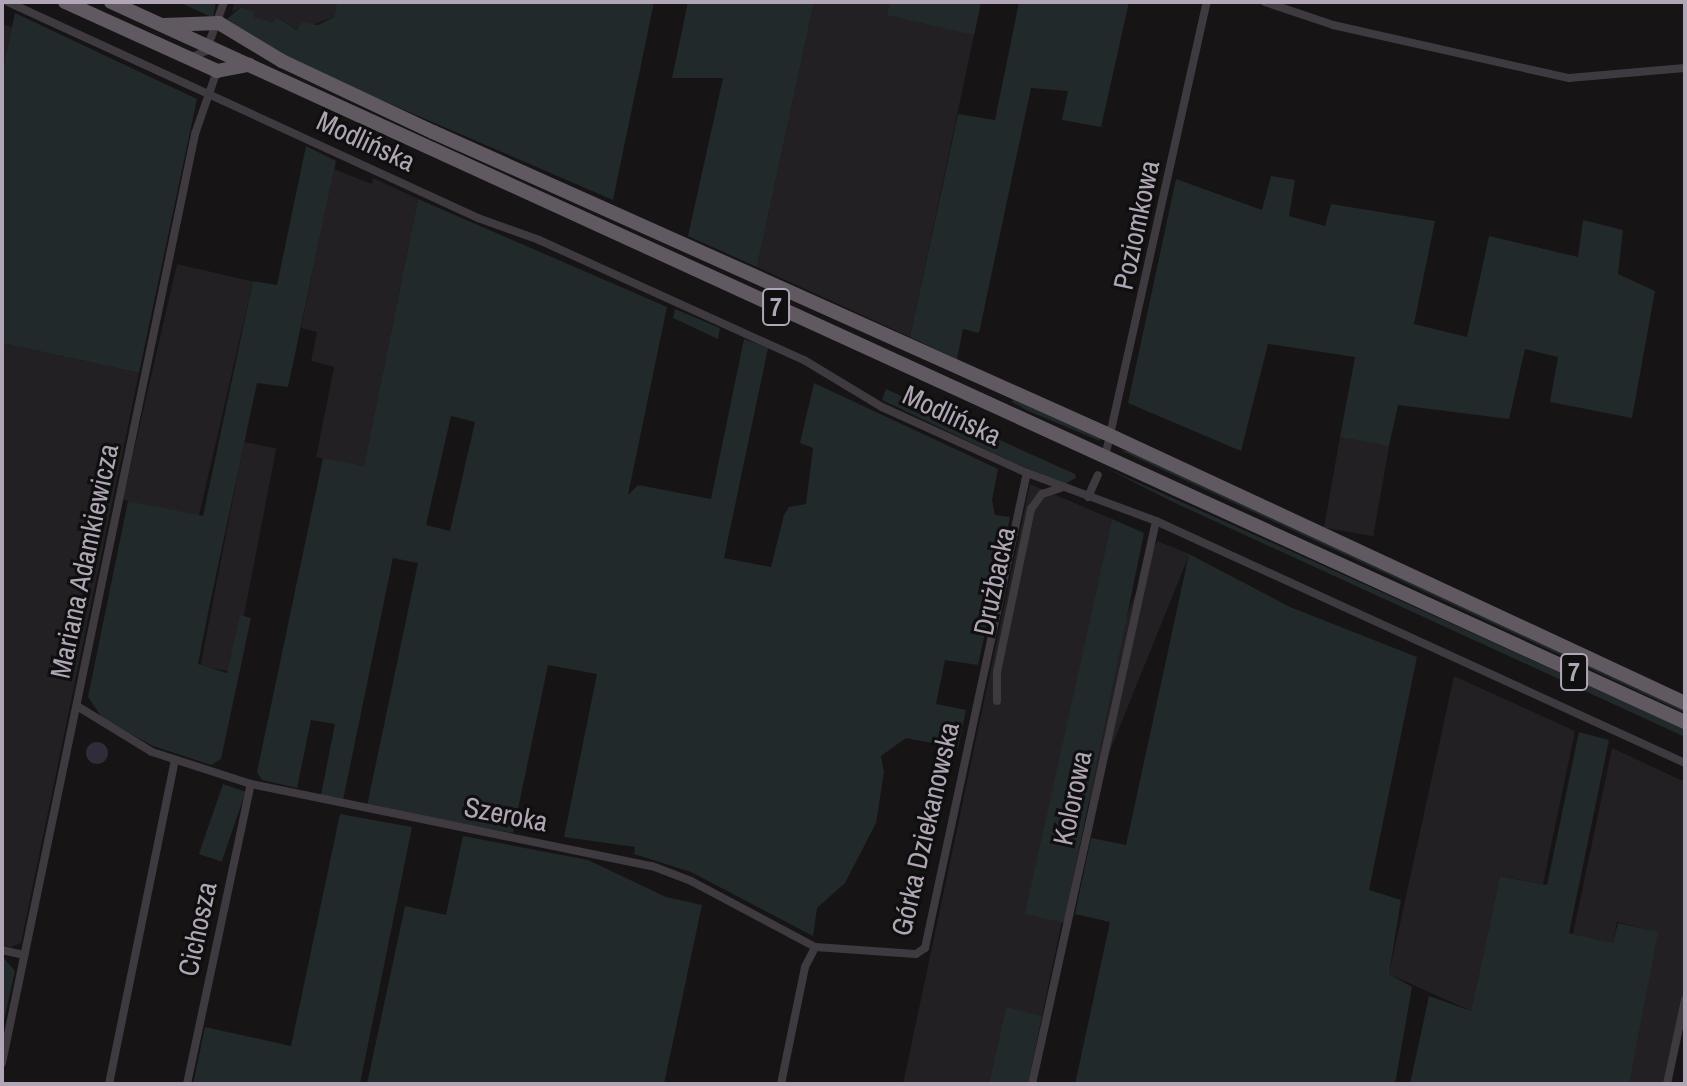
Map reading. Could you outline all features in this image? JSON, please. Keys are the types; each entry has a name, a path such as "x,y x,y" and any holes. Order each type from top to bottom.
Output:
{"highway":[{"path":"65,2 217,71 249,65"},
{"name":"7","path":"111,2 1685,722"},
{"path":"161,25 219,23 282,61 433,132 1112,437 1685,703"}],"street":[{"name":"Modlińska","path":"8,2 780,349 882,407 1027,473 1156,521 1685,763"},
{"path":"190,58 209,47 224,2"},
{"name":"Poziomkowa","path":"1105,457 1112,437 1207,2"},
{"path":"1265,2 1333,25 1569,78 1685,68"},
{"name":"Mariana Adamkiewicza","path":"2,1063 207,94 217,71"},
{"name":"Górka Dziekanowska","path":"815,947 916,954 925,948 1027,473"},
{"path":"1088,497 1098,475"},
{"name":"Drużbacka","path":"997,701 997,672 1031,509 1042,494 1061,487"},
{"name":"Kolorowa","path":"1032,1084 1156,521"},
{"name":"Szeroka","path":"77,706 131,741 175,761 251,784 652,866 815,947"},
{"path":"109,1084 175,761"},
{"name":"Cichosza","path":"187,1084 251,784"},
{"path":"781,1084 805,967 815,947"},
{"path":"2,950 24,955"},
{"path":"1667,1084 1685,1000"}],"shaded area":[{"path":"179,2 216,2 213,18"},
{"path":"234,2 337,2 334,17 298,30 276,17 273,24 253,17 255,11 241,7 232,12"},
{"path":"337,2 654,2 613,200 277,55 227,19 241,7 255,11 254,17 273,23 276,17 297,30 302,22 318,25 334,17"},
{"path":"688,2 814,2 757,267 688,236 723,78 672,78"},
{"path":"814,2 981,2 910,337 757,267"},
{"path":"890,2 981,2 974,35 887,15"},
{"path":"1019,2 1129,2 1101,127 1062,120 1068,91 1031,88 979,333 963,329 957,359 910,337 958,114 995,120"},
{"path":"15,13 197,99 139,373 2,343 2,74"},
{"path":"2,24 12,27 2,74"},
{"path":"306,146 336,161 288,387 257,383 209,608 198,664 227,673 240,615 251,618 221,759 211,765 153,746 103,719 88,697 128,501 203,516 253,281 277,285"},
{"path":"334,169 372,184 373,178 418,199 364,466 316,457 334,367 311,361 317,332 301,328"},
{"path":"1271,176 1295,180 1289,216 1325,226 1331,204 1435,221 1414,324 1467,337 1489,236 1578,257 1583,220 1623,230 1618,274 1655,291 1632,418 1550,402 1558,357 1525,349 1509,419 1398,405 1389,446 1340,437 1355,357 1268,344 1241,451 1128,403 1176,179 1262,210"},
{"path":"418,199 667,307 628,495 638,485 711,499 744,339 768,348 724,558 771,567 784,515 789,507 806,504 813,448 800,443 814,383 998,469 992,500 995,515 1010,517 978,665 945,660 936,704 966,710 958,748 906,738 881,756 884,772 876,823 845,883 817,908 813,936 691,872 634,854 635,847 564,837 597,674 548,665 513,833 367,806 418,563 393,558 343,800 321,795 335,724 311,720 297,788 262,780 257,772 323,458 364,466","holes":["451,416 475,422 450,531 426,525"]},
{"path":"177,264 253,282 199,517 123,500"},
{"path":"675,309 720,328 718,339 673,318"},
{"path":"2,343 139,373 21,943 11,947 2,945"},
{"path":"886,389 1075,474 1076,478 1063,485 974,444 882,400"},
{"path":"1015,397 1101,437 1100,441 1026,410 1012,402"},
{"path":"1340,437 1389,446 1373,536 1324,528"},
{"path":"244,442 276,448 233,672 200,666"},
{"path":"1120,450 1137,453 1685,707 1685,713"},
{"path":"1104,467 1685,729 1685,737 1173,502"},
{"path":"1030,484 1112,519 1026,914 1062,921 1042,1016 1006,1008 989,1084 903,1084"},
{"path":"1112,519 1144,533 1064,923 1025,914"},
{"path":"1157,541 1189,554 1076,836 1043,823"},
{"path":"1189,554 1290,607 1417,657 1369,890 1401,900 1389,974 1412,987 1395,1084 1075,1084 1110,922 1075,914 1091,838 1126,845"},
{"path":"1454,676 1575,731 1543,884 1500,876 1471,1011 1389,974"},
{"path":"1579,732 1609,740 1569,933 1613,943 1618,923 1658,932 1629,1084 1410,1084 1429,996 1471,1011 1500,876 1547,885"},
{"path":"97,742 105,745 108,753 105,761 97,764 89,761 86,753 89,745"},
{"path":"1612,748 1685,782 1685,991 1665,1084 1625,1082 1657,932 1617,922 1613,943 1573,934"},
{"path":"223,784 246,792 222,862 199,854"},
{"path":"340,814 412,827 360,1084 193,1084 205,1027 291,1046"},
{"path":"463,836 588,860 666,897 702,905 664,1084 367,1084 405,906 446,915"},
{"path":"2,956 15,971 2,1029"},
{"path":"1006,1007 1042,1016 1028,1084 989,1084"}]}
